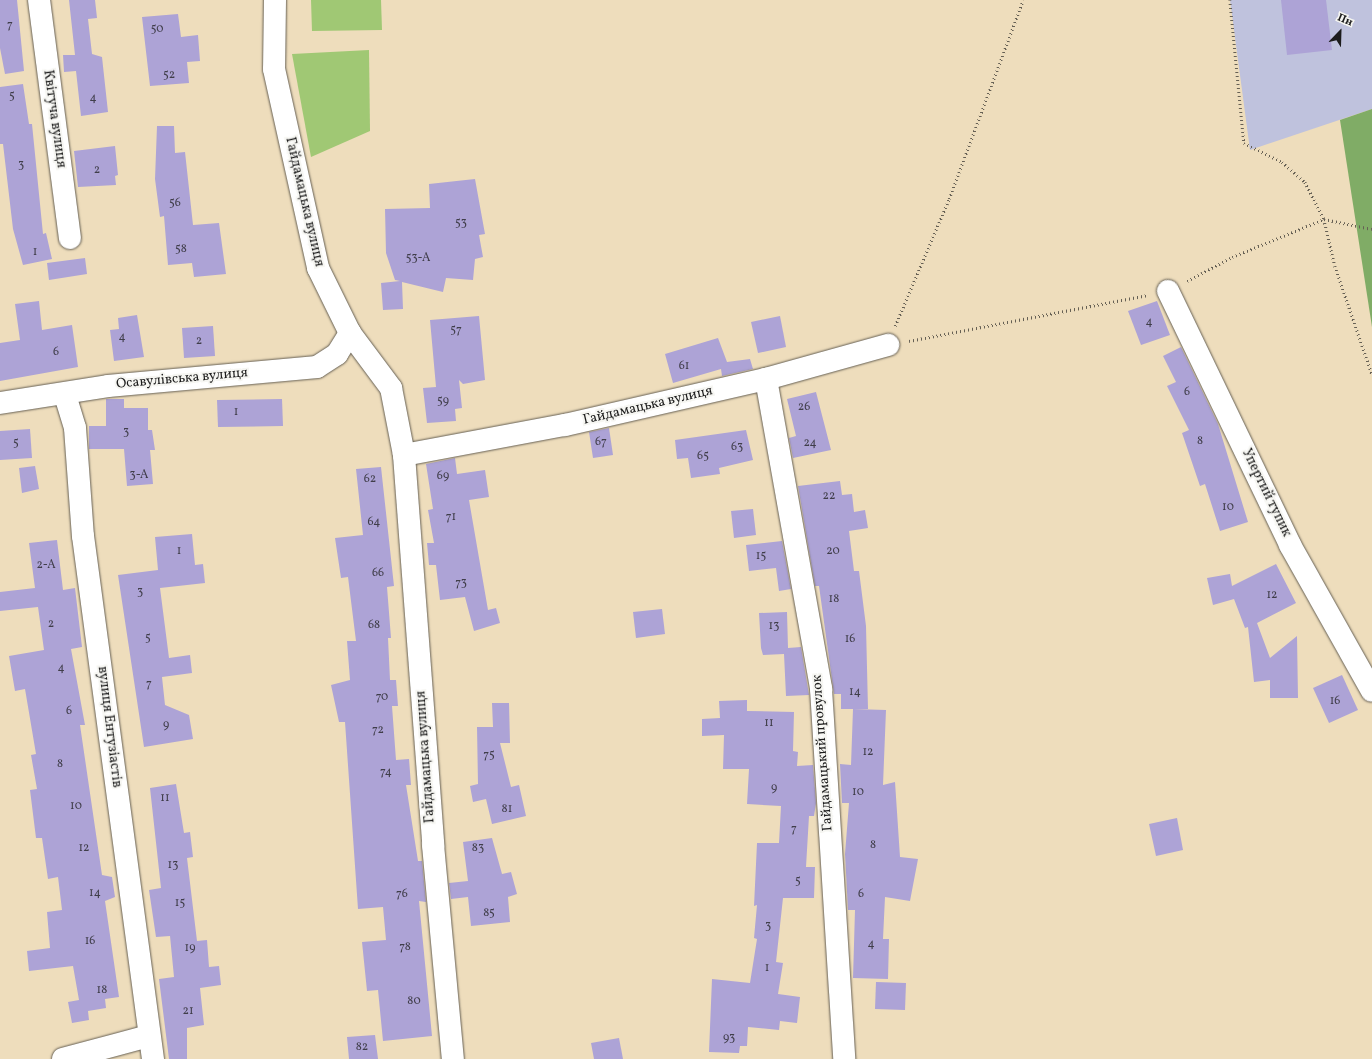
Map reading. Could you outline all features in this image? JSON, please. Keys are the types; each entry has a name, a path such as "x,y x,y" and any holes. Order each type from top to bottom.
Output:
{"street":[{"name":"Квітуча вулиця","path":"39,0 70,238"},
{"name":"Гайдамацька вулиця","path":"275,0 274,69 318,268 350,334 391,388 404,455 433,845 453,1059"},
{"name":"Упертий тупик","path":"1168,291 1290,544 1372,691"},
{"name":"Осавулівська вулиця","path":"0,403 65,395 108,386 317,367 337,354 350,334"},
{"name":"Гайдамацька вулиця","path":"404,455 565,425 766,379 888,345"},
{"name":"Гайдамацький провулок","path":"766,379 821,689 844,1059"},
{"name":"вулиця Ентузіастів","path":"65,395 75,428 83,536 153,1059"},
{"path":"63,1059 149,1036"}],"path":[{"path":"888,345 908,289 949,199 1023,0"},
{"path":"1230,0 1244,143 1282,162 1305,182 1324,219 1334,266 1372,374"},
{"path":"888,345 1168,291 1232,257 1324,219 1372,229"}],"shaded area":[{"path":"1230,0 1372,0 1372,109 1250,150"}],"green space":[{"path":"311,0 381,0 382,30 312,31"},
{"path":"369,50 370,131 311,157 292,54"},
{"path":"1372,109 1372,327 1340,120"}],"building":[{"path":"0,0 17,0 24,71 5,74 0,48"},
{"path":"69,0 95,0 97,18 88,19 92,54 102,57 108,112 81,116 76,71 64,72 63,55 75,55"},
{"path":"1281,0 1326,0 1332,50 1287,55"},
{"path":"178,14 181,37 198,35 200,61 187,62 189,83 150,86 142,17"},
{"path":"23,84 29,124 32,124 43,234 46,233 52,259 23,265 13,229 3,144 0,144 0,87"},
{"path":"157,126 174,126 175,153 185,152 193,225 219,223 226,274 194,277 192,263 168,265 164,216 160,217 155,179"},
{"path":"115,146 118,175 115,176 116,185 78,187 74,151"},
{"path":"475,179 485,234 479,235 483,257 475,259 473,280 446,278 443,292 402,282 403,309 383,310 381,283 400,281 395,280 386,253 385,209 430,208 429,184"},
{"path":"85,258 87,274 49,280 47,263"},
{"path":"39,301 42,330 72,325 78,367 0,381 0,343 20,340 15,304"},
{"path":"1157,301 1170,335 1141,345 1128,311"},
{"path":"137,315 144,357 114,361 110,330 119,329 118,318"},
{"path":"479,316 485,380 463,384 459,380 462,408 455,409 456,421 427,423 423,388 436,387 430,320"},
{"path":"780,316 786,347 758,353 751,322"},
{"path":"213,326 215,356 184,358 182,328"},
{"path":"718,338 727,362 750,359 753,369 722,376 721,369 673,383 665,354"},
{"path":"1181,347 1218,424 1248,522 1220,531 1205,484 1200,486 1182,433 1189,430 1167,386 1176,382 1163,356"},
{"path":"816,392 831,450 793,458 789,438 796,436 787,399"},
{"path":"106,399 124,399 124,408 148,408 148,430 152,430 155,450 150,450 153,484 127,486 124,449 89,449 89,426 106,426"},
{"path":"282,399 283,426 218,427 217,400"},
{"path":"609,428 613,455 593,458 589,432"},
{"path":"30,429 32,458 0,460 0,431"},
{"path":"746,430 753,460 719,468 720,474 691,478 688,458 677,459 675,440"},
{"path":"455,458 457,474 485,470 489,497 469,500 488,610 496,608 500,623 474,631 465,597 440,600 436,565 429,565 427,543 434,543 428,510 433,509 426,464"},
{"path":"35,466 39,489 22,493 19,468"},
{"path":"381,467 394,586 387,587 391,638 388,638 390,680 396,680 398,706 392,706 396,760 409,759 411,785 406,785 418,861 422,861 426,902 419,901 432,1036 383,1041 378,990 367,991 362,942 386,940 383,907 358,909 345,722 339,722 331,685 350,680 347,641 356,641 348,577 341,578 335,538 363,535 356,469"},
{"path":"840,481 842,495 852,494 854,512 865,510 868,528 849,531 854,571 859,571 866,626 868,709 841,709 841,694 834,694 819,586 815,586 798,486"},
{"path":"753,509 756,535 734,538 731,511"},
{"path":"192,534 195,565 203,564 205,583 160,588 169,658 190,655 192,673 162,677 165,705 189,715 193,739 144,747 118,575 158,570 155,537"},
{"path":"57,540 63,590 75,588 82,647 71,649 85,725 80,725 102,875 112,877 115,897 105,901 119,997 105,999 106,1008 88,1011 89,1020 72,1023 68,1002 79,1000 73,966 29,971 27,951 50,948 47,912 62,910 58,877 48,879 42,838 36,838 30,790 37,789 31,755 36,754 25,689 15,691 9,656 44,650 38,607 0,611 0,592 35,588 29,543"},
{"path":"782,541 791,589 779,591 776,568 749,571 746,545"},
{"path":"1276,564 1296,603 1257,623 1270,658 1297,636 1298,698 1270,698 1270,680 1254,682 1248,627 1245,628 1234,599 1213,605 1207,578 1230,574 1232,586"},
{"path":"662,609 665,634 636,638 633,612"},
{"path":"787,612 788,648 801,647 809,695 786,696 784,654 763,655 761,648 759,613"},
{"path":"1342,675 1358,710 1329,723 1313,688"},
{"path":"747,700 747,711 794,712 793,751 798,752 797,766 813,765 816,803 814,816 809,816 806,867 815,867 814,898 783,898 776,962 783,963 778,994 800,997 797,1023 780,1021 779,1030 748,1027 747,1046 740,1046 739,1053 709,1052 712,979 750,983 757,939 754,938 757,905 754,906 757,843 779,843 781,806 747,804 749,769 723,769 724,735 702,736 702,719 720,718 719,701"},
{"path":"492,703 509,703 510,743 500,743 511,787 519,785 526,816 492,824 486,799 473,802 470,786 478,784 477,727 493,727"},
{"path":"853,709 886,710 883,785 895,782 900,857 918,859 910,901 885,897 883,939 889,939 888,979 853,978 855,910 848,910 845,854 849,803 842,803 840,764 851,765"},
{"path":"176,784 184,833 190,832 193,857 187,858 197,941 207,940 209,967 219,966 221,985 200,988 204,1025 187,1028 187,1059 169,1059 159,979 174,977 170,936 156,937 149,890 161,888 150,788"},
{"path":"1177,818 1183,850 1156,856 1149,824"},
{"path":"492,838 502,874 511,872 517,894 508,897 510,922 471,926 468,897 451,899 449,883 468,881 463,842"},
{"path":"876,982 906,983 905,1010 875,1009"},
{"path":"375,1035 378,1059 349,1059 347,1037"},
{"path":"619,1038 623,1059 594,1059 591,1043"}]}
